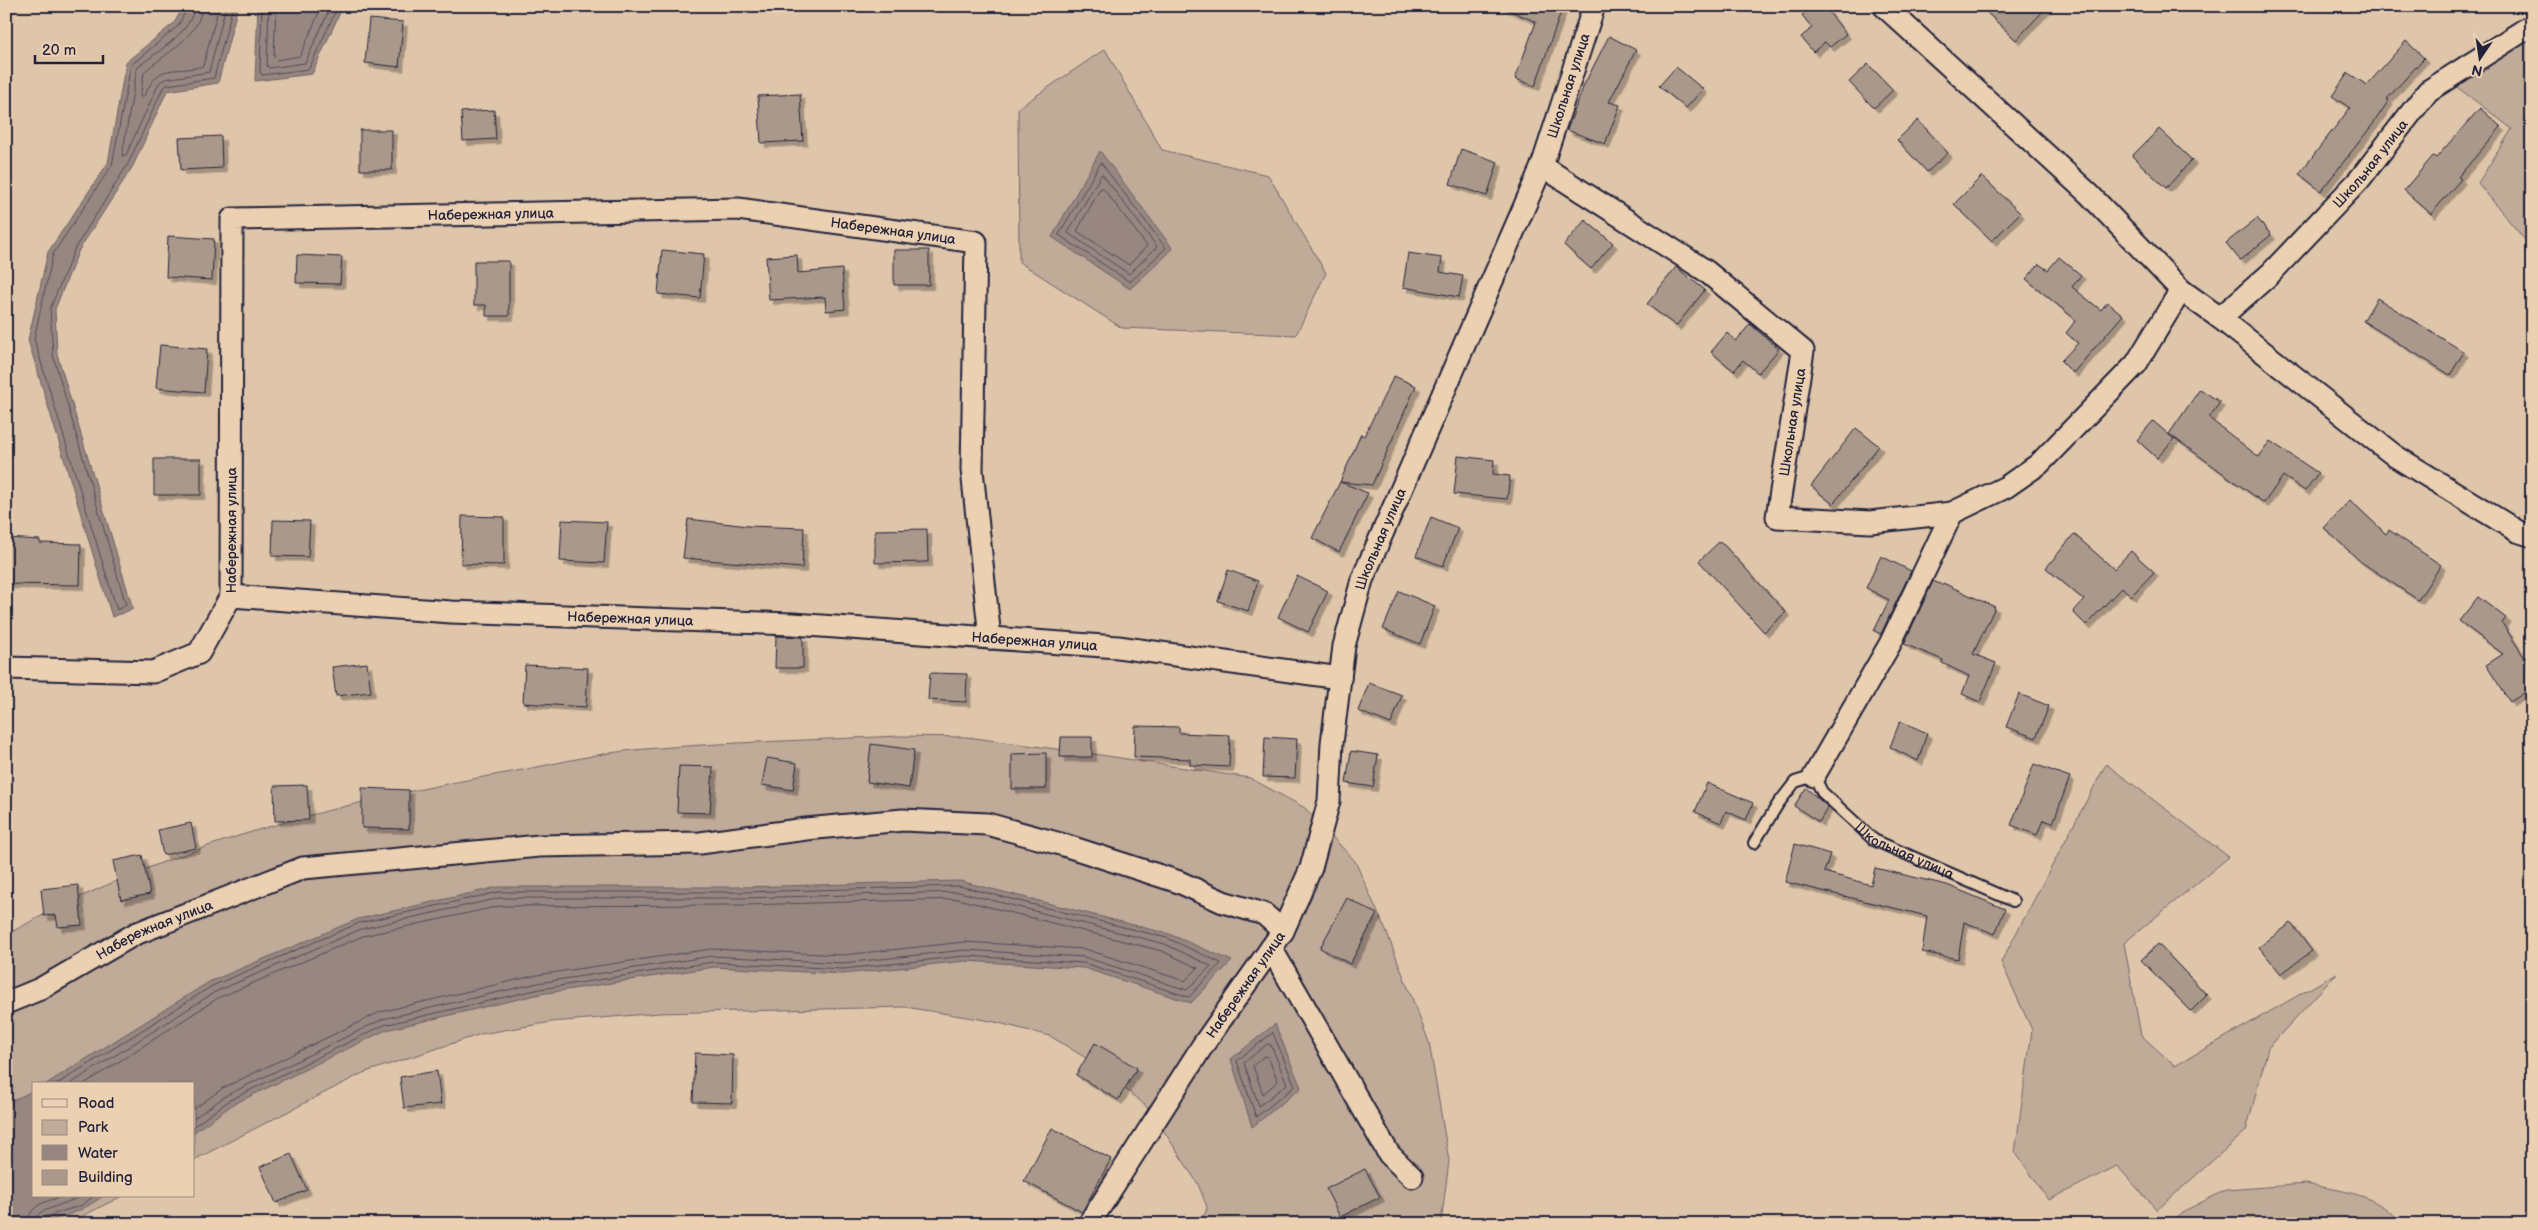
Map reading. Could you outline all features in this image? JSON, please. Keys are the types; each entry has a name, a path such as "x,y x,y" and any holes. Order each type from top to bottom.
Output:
{"street":[{"name":"Школьная улица","path":"1277,940 1311,868 1329,801 1332,743 1344,646 1362,580 1542,166 1594,6"},
{"path":"1884,6 2089,194 2181,290 2220,318 2395,456 2527,537"},
{"name":"Школьная улица","path":"2220,318 2270,274 2359,180 2428,91 2532,25"},
{"name":"Школьная улица","path":"1542,166 1706,270 1803,351 1777,517 1870,522 1952,512 2006,487 2040,464 2136,364 2181,290"},
{"name":"Набережная улица","path":"990,638 972,470 976,242 738,209 232,219 231,596 451,612 793,624 990,638 1118,647 1340,678"},
{"path":"1814,776 1890,644 1952,512"},
{"path":"6,668 153,672 199,653 231,596"},
{"name":"Набережная улица","path":"6,1003 40,989 135,934 303,868 539,846 700,843 806,829 903,820 987,824 1064,845 1179,882 1223,902 1264,914 1277,940 1202,1045 1089,1224"},
{"path":"1277,940 1389,1154 1412,1177"}],"lane":[{"path":"1754,843 1778,804 1795,782 1814,776"},
{"name":"Школьная улица","path":"1814,776 1822,792 1874,840 2013,901"}],"green space":[{"path":"2532,34 2532,231 2524,239 2478,183 2512,129 2457,87"},
{"path":"1105,49 1162,150 1268,175 1326,273 1296,335 1122,328 1019,262 1018,108"},
{"path":"900,736 967,737 1250,778 1305,808 1355,861 1386,931 1429,1042 1449,1161 1441,1224 1196,1224 1206,1212 1207,1207 1198,1184 1162,1128 1145,1105 1089,1060 1050,1036 991,1021 905,1007 660,1013 552,1022 481,1034 363,1073 195,1159 195,1082 32,1082 32,1198 118,1198 67,1224 6,1224 6,935 66,904 128,876 190,852 254,831 319,813 450,783 629,750"},
{"path":"2106,764 2229,857 2124,943 2141,1035 2175,1066 2337,973 2268,1048 2246,1131 2157,1210 2117,1166 2049,1200 2015,1152 2032,1030 2001,962"},
{"path":"2306,1184 2370,1199 2392,1213 2403,1224 2168,1224 2182,1212 2226,1190"}],"water":[{"path":"184,6 238,6 218,83 167,91 133,166 79,250 55,309 57,354 133,609 112,617 28,340 48,252 108,163 126,62 174,23"},
{"path":"258,6 343,6 312,74 255,81"},
{"path":"1100,151 1173,249 1130,289 1052,237"},
{"path":"960,881 1169,934 1232,961 1191,1003 1084,968 965,961 843,974 714,967 540,994 386,1030 232,1105 195,1131 195,1082 49,1082 209,982 358,919 498,887 743,887"},
{"path":"1275,1024 1301,1088 1252,1127 1231,1059"},
{"path":"32,1091 32,1198 100,1198 80,1210 57,1219 33,1223 6,1224 6,1104"}],"building":[{"path":"1500,6 1563,6 1535,86 1515,79 1536,22"},
{"path":"1813,6 1824,6 1846,34 1830,47 1825,42 1813,52 1801,37 1812,28 1802,15"},
{"path":"1980,6 2048,6 2016,40"},
{"path":"369,19 403,22 399,67 365,63"},
{"path":"1609,36 1636,50 1609,102 1620,105 1605,144 1567,130 1584,85"},
{"path":"2406,41 2424,58 2387,99 2389,100 2373,124 2321,191 2299,174 2350,108 2332,96 2348,73 2367,85"},
{"path":"1868,64 1893,90 1874,108 1849,82"},
{"path":"1676,67 1703,89 1686,108 1659,86"},
{"path":"800,94 803,141 761,143 758,96"},
{"path":"2480,108 2501,127 2458,177 2461,179 2431,214 2404,190 2433,156 2436,158"},
{"path":"494,110 496,139 463,141 461,112"},
{"path":"1918,120 1948,153 1927,172 1897,140"},
{"path":"2159,129 2192,160 2166,188 2132,156"},
{"path":"360,130 392,130 392,170 360,170"},
{"path":"221,136 222,168 181,170 179,138"},
{"path":"1461,149 1498,162 1487,196 1450,184"},
{"path":"1982,176 2020,213 1992,241 1954,204"},
{"path":"2257,218 2271,235 2240,260 2226,243"},
{"path":"1585,220 1613,243 1591,269 1564,245"},
{"path":"168,236 214,239 212,280 166,277"},
{"path":"662,250 704,254 700,298 658,294"},
{"path":"894,250 929,250 929,285 894,285"},
{"path":"1408,253 1442,258 1440,272 1463,276 1459,297 1403,287"},
{"path":"297,255 342,257 340,284 296,283"},
{"path":"797,255 798,273 842,269 845,309 826,311 825,297 769,300 766,257"},
{"path":"2059,257 2081,275 2072,287 2101,310 2107,302 2123,315 2073,373 2061,361 2078,343 2066,333 2076,320 2026,279 2039,264 2048,270"},
{"path":"474,261 509,261 509,316 486,316 486,305 474,305"},
{"path":"1676,267 1705,290 1676,326 1647,304"},
{"path":"2377,298 2464,352 2450,375 2363,321"},
{"path":"1750,324 1779,349 1758,373 1743,360 1734,371 1711,352 1727,333 1736,341"},
{"path":"160,345 207,349 204,392 156,388"},
{"path":"1394,376 1416,386 1372,485 1340,482 1361,434 1364,436"},
{"path":"2200,389 2220,402 2209,418 2259,457 2270,441 2318,473 2305,491 2283,476 2264,503 2169,434"},
{"path":"2153,421 2174,439 2157,458 2137,440"},
{"path":"1856,428 1879,446 1833,504 1811,486"},
{"path":"1458,456 1494,460 1493,474 1510,476 1507,499 1454,494"},
{"path":"154,459 201,459 201,495 154,495"},
{"path":"1340,482 1368,493 1339,552 1312,538"},
{"path":"2350,500 2386,534 2389,530 2441,565 2418,600 2361,562 2324,528"},
{"path":"462,516 504,517 504,565 461,564"},
{"path":"1431,517 1458,528 1443,566 1416,556"},
{"path":"688,519 748,526 804,528 802,568 683,558"},
{"path":"273,520 310,521 308,557 272,556"},
{"path":"562,520 607,522 604,563 560,561"},
{"path":"927,529 928,562 875,563 875,530"},
{"path":"2074,534 2114,569 2131,551 2154,572 2131,596 2122,587 2086,625 2073,612 2084,600 2046,568"},
{"path":"6,538 40,540 40,543 81,544 80,585 6,584"},
{"path":"1720,541 1786,612 1764,632 1699,561"},
{"path":"1881,556 1911,571 1881,634 1874,631 1889,600 1866,588"},
{"path":"1228,570 1258,581 1248,611 1218,601"},
{"path":"1297,576 1328,591 1308,632 1278,617"},
{"path":"1933,581 1942,585 1943,583 1995,607 1973,654 1996,663 1980,702 1962,694 1969,676 1942,663 1943,660 1904,644"},
{"path":"1399,591 1435,606 1420,644 1383,629"},
{"path":"2478,597 2506,618 2502,623 2532,669 2532,688 2510,702 2486,665 2503,654 2459,621"},
{"path":"776,636 803,637 803,668 775,668"},
{"path":"367,663 371,692 336,696 332,667"},
{"path":"525,665 588,668 586,707 523,703"},
{"path":"930,673 967,674 966,702 928,700"},
{"path":"1369,683 1402,695 1391,724 1358,711"},
{"path":"2019,694 2049,706 2036,738 2006,727"},
{"path":"1900,721 1927,733 1918,761 1890,747"},
{"path":"1135,726 1179,727 1179,733 1230,735 1229,767 1190,765 1190,759 1134,757"},
{"path":"1061,737 1092,737 1092,757 1060,757"},
{"path":"1265,737 1297,739 1295,778 1263,777"},
{"path":"871,744 914,750 909,788 867,782"},
{"path":"1351,751 1378,755 1373,787 1346,783"},
{"path":"1046,753 1046,789 1012,789 1012,754"},
{"path":"767,758 797,763 793,790 762,785"},
{"path":"2034,764 2070,777 2053,823 2043,820 2037,835 2011,825"},
{"path":"679,766 713,767 710,813 677,812"},
{"path":"1707,783 1753,803 1746,820 1726,811 1721,823 1695,812"},
{"path":"307,785 309,820 275,821 274,786"},
{"path":"362,788 409,790 409,829 362,828"},
{"path":"1806,788 1828,807 1819,822 1794,806"},
{"path":"191,823 196,848 163,855 158,830"},
{"path":"1795,844 1830,854 1824,872 1871,885 1875,868 1947,885 2005,909 1995,934 1964,922 1958,959 1922,952 1927,916 1785,882"},
{"path":"142,855 150,894 121,900 113,861"},
{"path":"78,885 82,925 58,927 56,915 44,916 41,889"},
{"path":"1347,898 1377,914 1350,964 1320,948"},
{"path":"2291,923 2312,951 2281,974 2259,947"},
{"path":"2158,944 2207,995 2191,1011 2141,960"},
{"path":"1095,1043 1137,1068 1118,1100 1076,1075"},
{"path":"695,1053 733,1055 732,1103 693,1102"},
{"path":"437,1071 441,1104 404,1108 400,1077"},
{"path":"1052,1128 1111,1159 1082,1212 1024,1181"},
{"path":"291,1154 307,1190 276,1203 260,1167"},
{"path":"1365,1169 1380,1197 1340,1217 1326,1189"}]}
